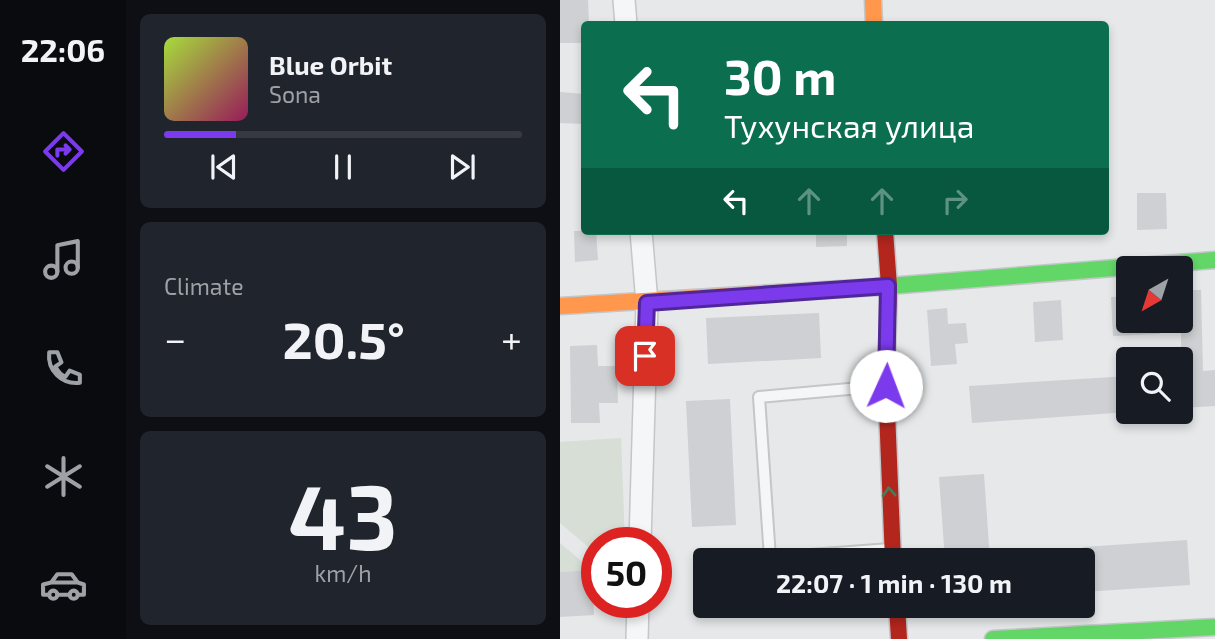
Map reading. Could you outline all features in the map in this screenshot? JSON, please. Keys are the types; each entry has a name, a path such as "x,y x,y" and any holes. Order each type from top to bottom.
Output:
{"street":[{"path":"624,0 626,21"},
{"path":"873,0 874,21"},
{"path":"640,527 647,303 641,235"},
{"path":"885,235 888,286 886,386 893,548"},
{"path":"560,306 647,303 1215,260"},
{"path":"637,639 638,618"},
{"path":"898,618 899,639"},
{"path":"993,639 1215,627"}],"lane":[{"path":"769,548 759,397 886,386"}],"shaded area":[{"path":"621,438 624,527 581,527 581,541 560,523 560,442"},
{"path":"560,543 581,561 581,571 560,572"}],"building":[{"path":"560,0 588,0 589,21 581,21 581,43 560,43"},
{"path":"560,92 581,94 581,124 560,123"},
{"path":"1137,193 1166,193 1167,229 1137,230"},
{"path":"574,231 581,231 581,235 596,235 598,260 575,262"},
{"path":"816,235 847,235 847,246 816,247"},
{"path":"1194,290 1201,290 1203,371 1215,370 1215,406 1193,407 1193,347 1181,347 1181,333 1194,332"},
{"path":"1111,297 1116,297 1116,333 1160,334 1113,336"},
{"path":"1061,300 1063,340 1035,342 1033,302"},
{"path":"947,308 948,324 966,323 968,343 955,344 957,364 931,366 927,310"},
{"path":"819,313 821,358 708,364 706,318"},
{"path":"597,345 598,366 617,366 618,403 599,403 600,423 571,423 570,346"},
{"path":"1116,377 1116,413 972,423 969,386"},
{"path":"730,399 736,525 692,527 686,401"},
{"path":"984,474 989,548 944,548 939,477"},
{"path":"1187,540 1190,585 1095,591 1095,548 1083,547"},
{"path":"581,571 581,616 560,617 560,572"}],"traffic: fast":[{"path":"876,287 1215,260"},
{"path":"993,639 1215,627"}],"traffic: slow":[{"path":"873,0 874,21"},
{"path":"560,306 876,287"}],"traffic: jam":[{"path":"885,235 889,286 886,386 893,548"},
{"path":"898,618 899,639"}],"route":[{"path":"645,356 647,303 888,286 886,386"}]}
